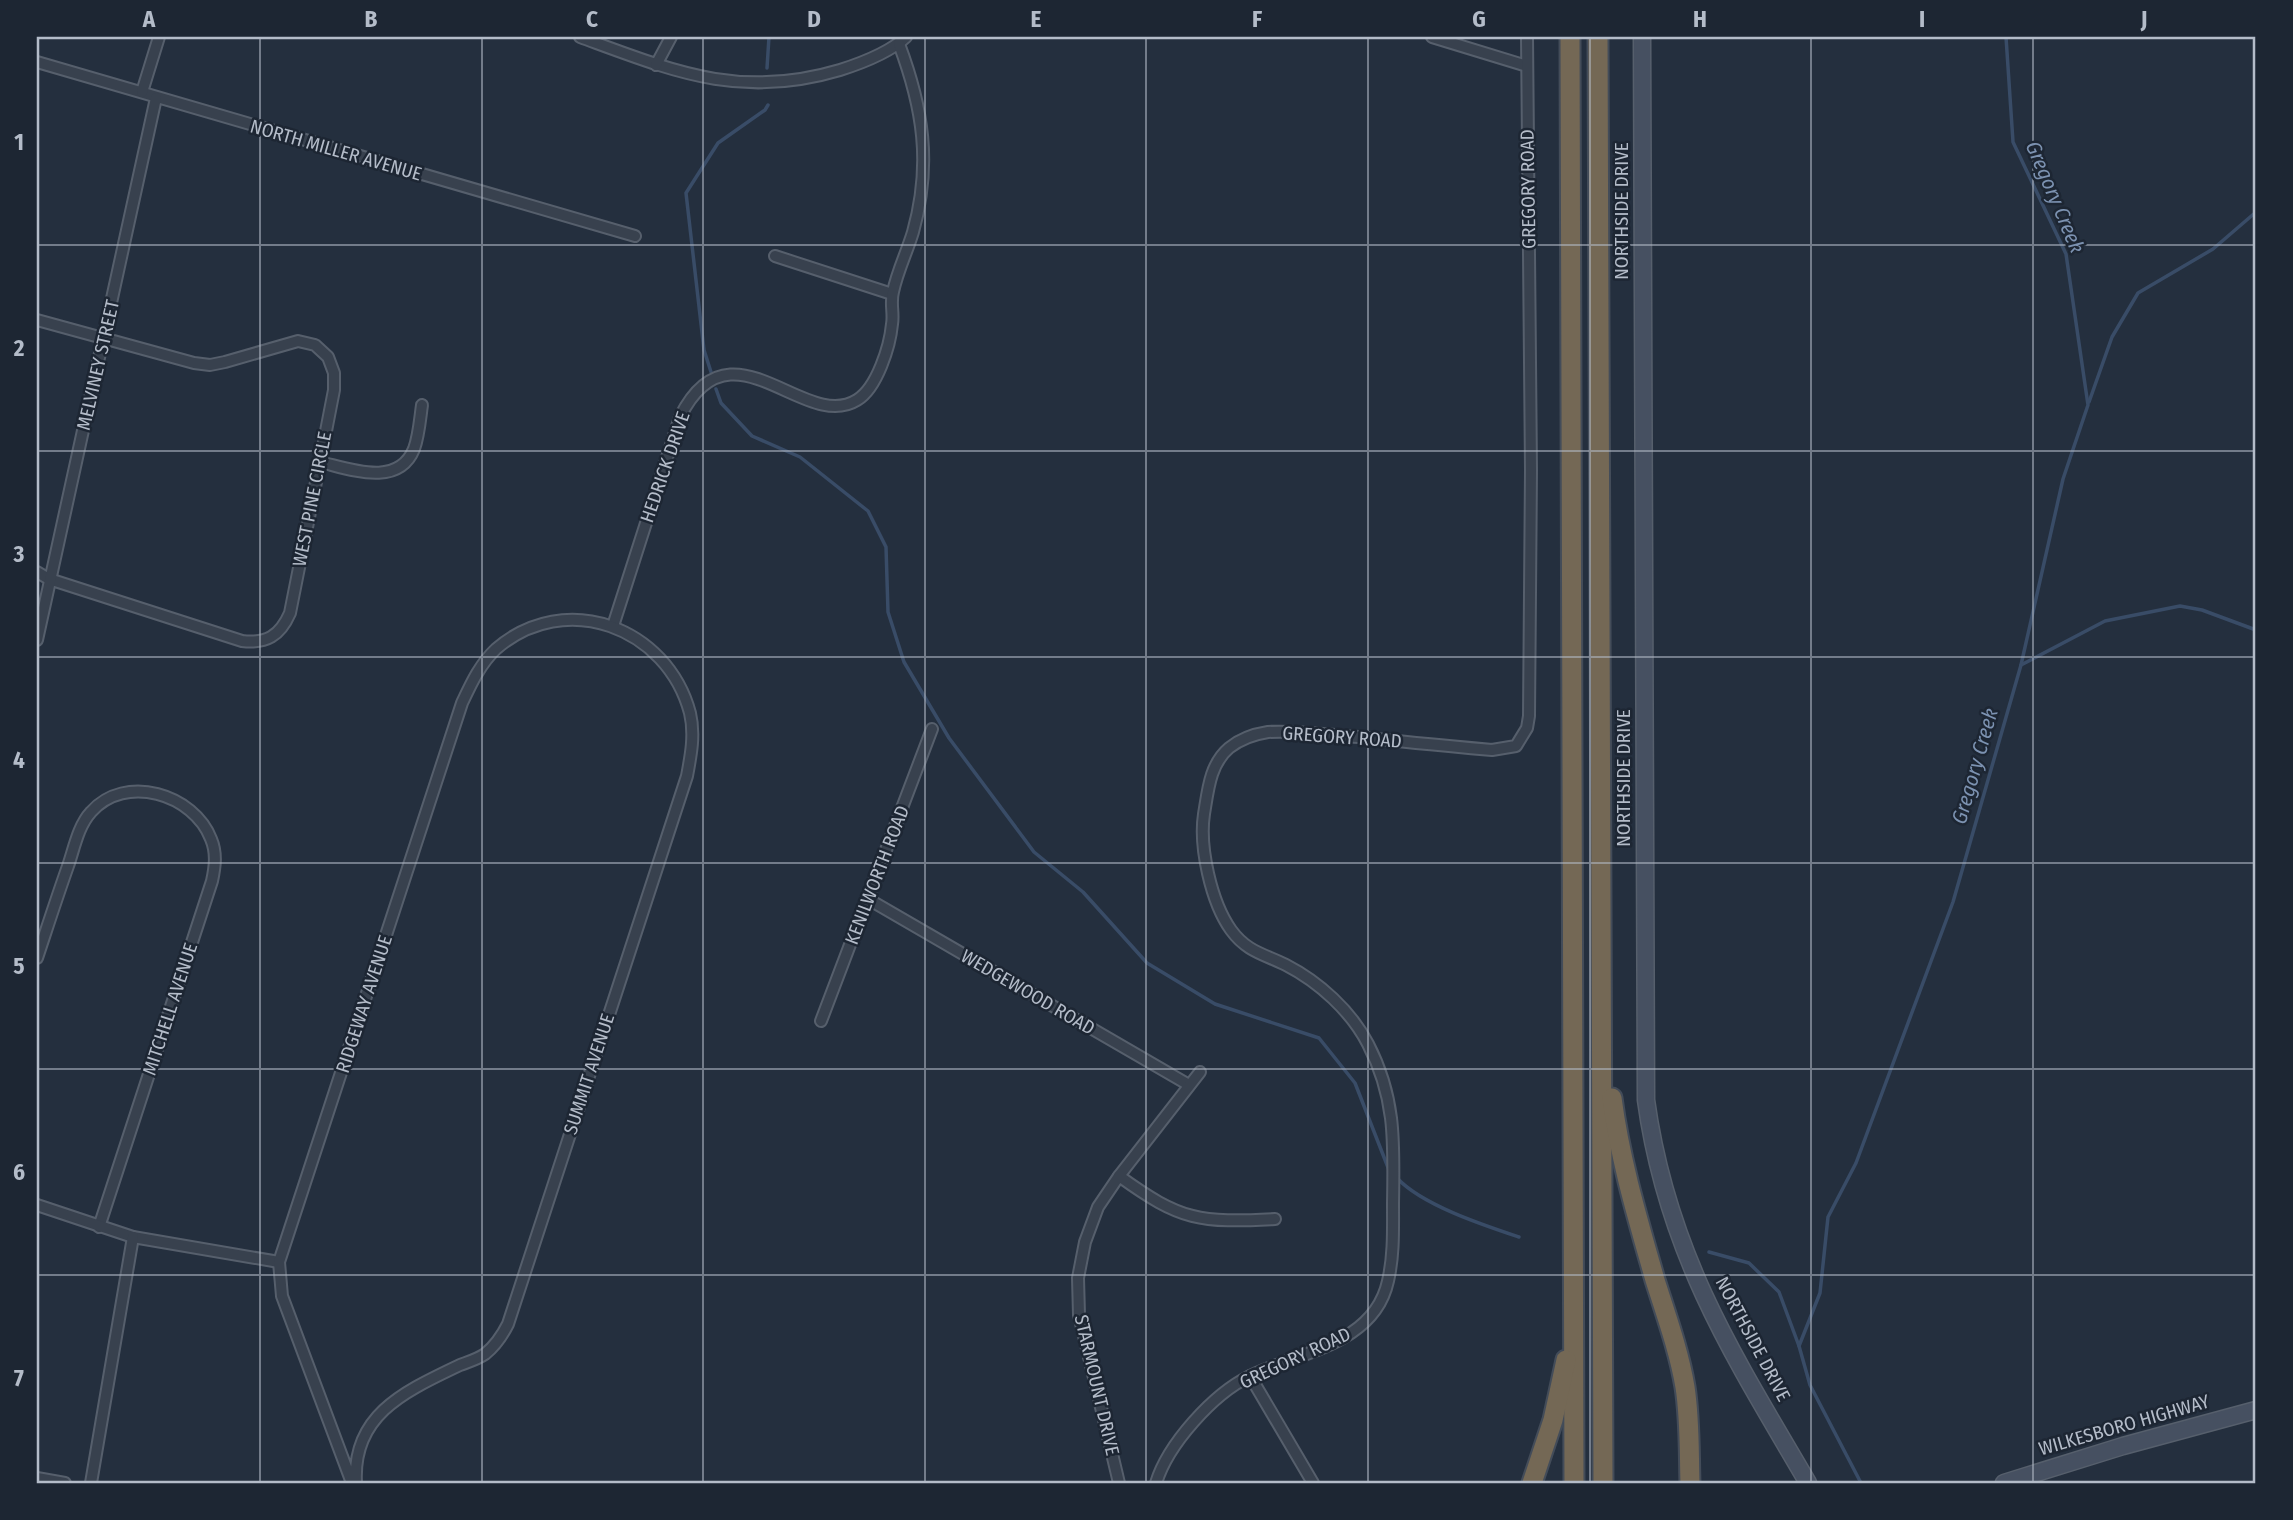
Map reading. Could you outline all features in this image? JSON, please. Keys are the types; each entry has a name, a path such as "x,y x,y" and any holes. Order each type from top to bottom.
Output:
{"highway":[{"path":"1570,37 1574,1483"},
{"path":"1598,37 1604,1483"},
{"path":"1601,959 1604,1047 1617,1134 1685,1387 1690,1483"},
{"path":"1532,1483 1559,1394 1567,1355 1574,1289"}],"street":[{"path":"142,92 159,37"},
{"path":"580,37 656,65 709,79 763,84 810,79 845,69 903,40"},
{"path":"656,65 671,37"},
{"path":"1433,37 1527,66"},
{"name":"GREGORY ROAD","path":"1156,1483 1171,1451 1216,1401 1250,1376 1329,1346 1354,1332 1375,1311 1388,1285 1393,1256 1393,1123 1382,1074 1366,1040 1344,1010 1317,984 1285,964 1264,957 1246,945 1230,929 1214,895 1205,858 1203,820 1209,783 1216,763 1230,747 1247,737 1267,733 1313,733 1492,750 1516,746 1527,728 1531,470 1527,37"},
{"name":"NORTHSIDE DRIVE","path":"1642,37 1646,1100 1652,1142 1664,1183 1703,1293 1728,1343 1808,1483"},
{"name":"HEDRICK DRIVE","path":"613,626 680,417 689,399 703,385 721,377 741,375 760,379 823,405 842,407 860,399 876,376 887,350 892,323 892,294 914,230 925,160 914,84 903,40"},
{"name":"NORTH MILLER AVENUE","path":"37,62 635,236"},
{"name":"MELVINEY STREET","path":"38,636 156,98"},
{"path":"775,256 892,294"},
{"name":"WEST PINE CIRCLE","path":"37,320 210,365 298,341 315,345 328,357 334,373 334,390 290,613 283,627 272,638 257,643 242,641 49,579 37,572"},
{"path":"320,462 370,474 381,474 394,469 404,463 413,452 422,405"},
{"name":"RIDGEWAY AVENUE","path":"354,1483 282,1296 279,1262 462,703 475,674 495,650 521,632 551,622 582,620 613,626"},
{"name":"SUMMIT AVENUE","path":"354,1483 358,1453 367,1429 383,1409 403,1394 483,1355 501,1338 508,1324 687,776 693,746 691,715 681,686 663,660 640,640 613,626"},
{"name":"KENILWORTH ROAD","path":"821,1021 932,729"},
{"name":"MITCHELL AVENUE","path":"37,958 79,833 91,812 110,797 133,791 157,794 178,802 189,808 203,822 212,841 215,861 212,881 99,1227"},
{"name":"WEDGEWOOD ROAD","path":"868,900 1189,1085"},
{"name":"STARMOUNT DRIVE","path":"1119,1483 1079,1315 1078,1278 1085,1242 1098,1207 1200,1072"},
{"path":"1119,1176 1149,1198 1174,1211 1201,1219 1275,1219"},
{"path":"37,1205 134,1237 279,1262"},
{"path":"91,1483 134,1237"},
{"path":"1250,1376 1313,1483"},
{"name":"WILKESBORO HIGHWAY","path":"2004,1483 2043,1477 2123,1446 2256,1410"},
{"path":"37,1479 65,1483"}],"waterway":[{"path":"767,68 769,37"},
{"name":"Gregory Creek","path":"1861,1483 1810,1385 1799,1346 1820,1293 1828,1217 1856,1163 1953,902 2021,665 2063,479 2088,405 2066,254 2013,142 2006,37"},
{"path":"711,372 704,350 686,193 718,143 765,110 768,105"},
{"path":"2089,402 2112,337 2138,293 2213,249 2256,212"},
{"path":"716,389 721,403 752,436 800,457 868,511 886,547 888,612 904,662 949,738 1034,852 1083,892 1147,963 1215,1004 1319,1038 1355,1083 1389,1170"},
{"path":"2021,665 2105,621 2180,606 2202,610 2256,630"},
{"path":"1397,1178 1408,1188 1437,1205 1519,1237"},
{"path":"1709,1252 1749,1263 1779,1292 1799,1346"}]}
